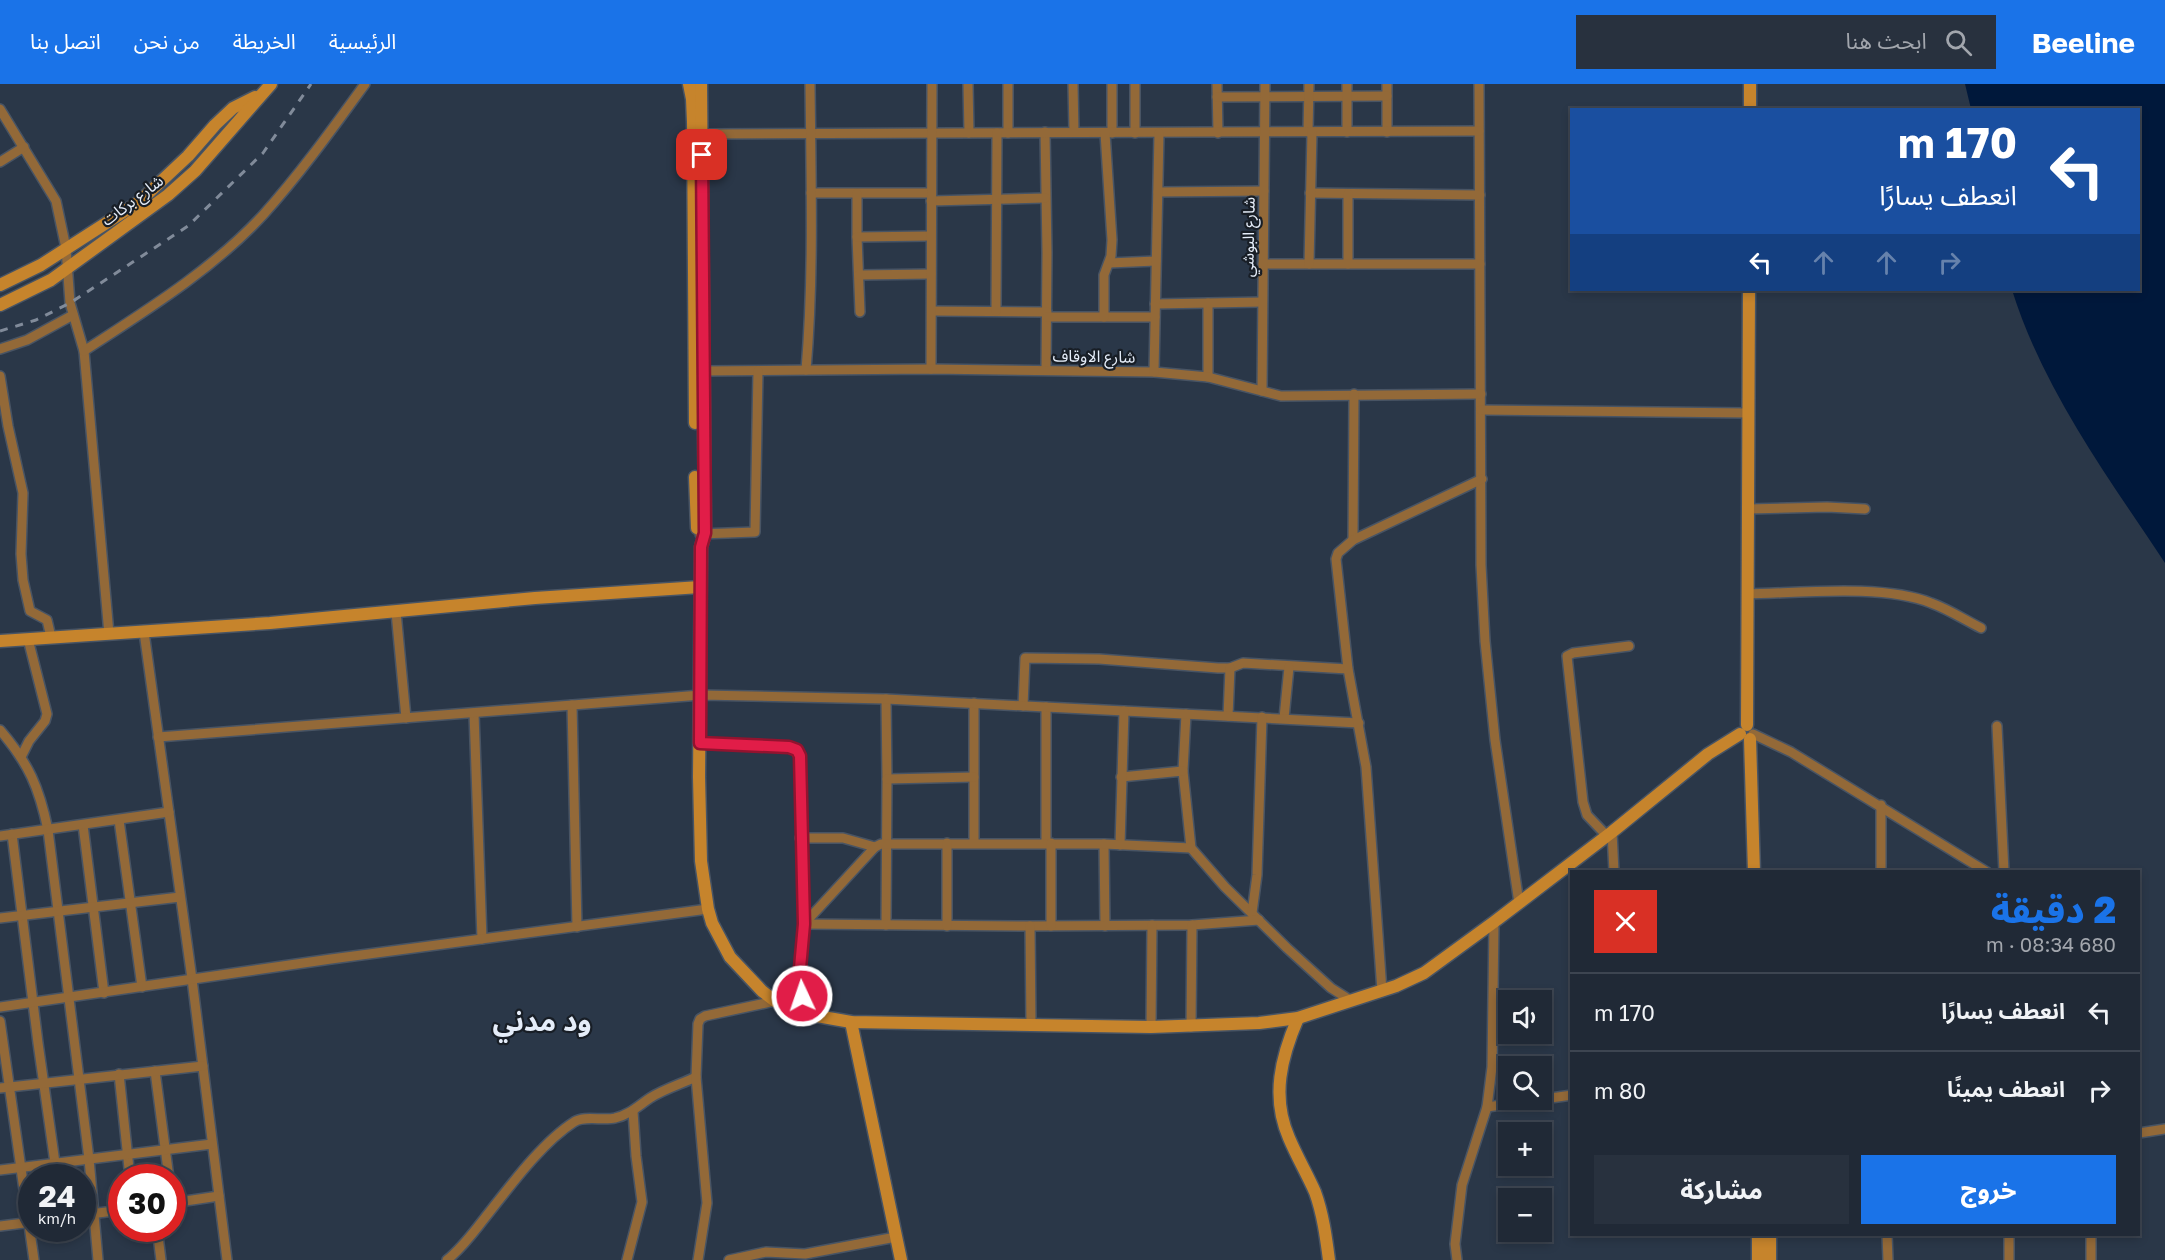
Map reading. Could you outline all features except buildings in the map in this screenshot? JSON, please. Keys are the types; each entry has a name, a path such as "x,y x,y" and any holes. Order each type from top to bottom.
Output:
{"main road":[{"name":"شارع بركات","path":"0,305 51,280 168,195 195,171 271,84"},
{"path":"689,84 698,134"},
{"path":"701,84 698,134 701,534"},
{"path":"1750,84 1750,108"},
{"name":"شارع بركات","path":"0,285 41,265 139,202 188,156 233,108 261,93"},
{"path":"1749,291 1747,733 1754,870"},
{"path":"698,307 703,371 700,831 708,909 730,957 751,981 775,1001 794,1010 851,1022 1151,1027 1274,1022 1298,1018 1382,991 1410,981 1424,973 1610,834 1708,754 1747,733"},
{"path":"0,641 144,632 396,612 535,598 700,587"},
{"path":"1298,1018 1281,1064 1278,1090 1287,1135 1314,1190 1320,1208 1329,1260"},
{"path":"851,1022 901,1260"},
{"path":"1758,1236 1758,1260"},
{"path":"1770,1236 1770,1260"}],"street":[{"path":"84,351 191,279 240,238 282,193 365,84"},
{"path":"806,370 810,316 810,84"},
{"path":"931,369 932,84"},
{"path":"968,84 969,133"},
{"path":"1008,84 1008,133"},
{"path":"1073,84 1074,132"},
{"path":"1104,317 1104,275 1111,256 1109,133 1112,84"},
{"path":"1134,133 1135,84"},
{"path":"1217,84 1218,133"},
{"name":"شارع البوشي","path":"1262,391 1265,84"},
{"path":"1309,84 1309,264"},
{"path":"1347,84 1347,132"},
{"path":"1387,84 1387,132"},
{"path":"1479,84 1481,565 1485,641 1495,740 1519,903"},
{"path":"1217,97 1387,96"},
{"path":"0,109 56,201 66,248 69,266 67,283 73,315 84,351 109,634"},
{"path":"698,134 1479,131"},
{"path":"1045,132 1046,369"},
{"path":"996,311 997,133"},
{"path":"1154,372 1159,133"},
{"path":"0,162 24,147"},
{"path":"1158,192 1264,191"},
{"path":"811,193 996,200 1045,198"},
{"path":"1310,193 1480,195"},
{"path":"857,194 860,312"},
{"path":"1348,194 1348,264"},
{"path":"857,237 930,236"},
{"path":"1109,263 1156,261"},
{"path":"1263,264 1480,264"},
{"path":"859,275 931,274"},
{"path":"1155,304 1262,302"},
{"path":"1208,303 1208,377"},
{"path":"932,311 1155,317"},
{"path":"0,349 44,332 73,315"},
{"name":"شارع الاوقاف","path":"703,371 1046,369 1154,372 1208,377 1281,396 1481,394"},
{"path":"701,534 753,533 756,530 758,371"},
{"path":"0,376 22,493 23,580 30,611 47,620 51,637"},
{"path":"1353,540 1354,394"},
{"path":"1480,410 1748,412"},
{"path":"1382,991 1366,767 1348,669 1336,559 1338,553 1353,540 1482,479"},
{"path":"1748,509 1827,507 1865,509"},
{"path":"1747,594 1867,592 1902,595 1931,603 1981,628"},
{"path":"396,612 405,718"},
{"path":"144,632 192,979 227,1260"},
{"path":"21,757 29,741 45,721 47,714 27,639"},
{"path":"1614,870 1610,834 1587,815 1583,802 1567,656 1573,653 1629,646"},
{"path":"1023,706 1025,658 1099,659 1230,668 1243,663 1348,669"},
{"path":"1284,718 1289,667"},
{"path":"1228,716 1230,668"},
{"path":"158,737 701,695 886,699 1359,723"},
{"path":"886,699 886,925"},
{"path":"974,703 974,843"},
{"path":"572,705 577,927"},
{"path":"1046,707 1051,926"},
{"path":"1120,845 1124,711"},
{"path":"474,713 482,939"},
{"path":"1186,714 1183,771 1191,848 1255,917 1331,988 1350,1000"},
{"path":"1255,917 1262,717"},
{"path":"1997,726 2004,870"},
{"path":"0,730 4,741 21,757 36,785 48,830 89,1164"},
{"path":"1747,733 1777,744 1881,805 1984,870"},
{"path":"700,743 789,747 797,750 800,756 800,838 804,924 800,968 801,990 814,1016"},
{"path":"1121,777 1183,771"},
{"path":"887,779 974,777"},
{"path":"1881,805 1881,870"},
{"path":"0,836 169,812"},
{"path":"119,820 142,987"},
{"path":"83,825 104,993"},
{"path":"12,834 43,1082 56,1163"},
{"path":"800,838 843,838 875,847"},
{"path":"804,924 875,847 886,843 1048,843 1191,848"},
{"path":"946,926 947,843"},
{"path":"1104,844 1105,926"},
{"path":"0,918 180,897"},
{"path":"0,1007 708,909"},
{"path":"804,924 1030,927 1192,925 1255,917"},
{"path":"1456,1260 1455,1244 1462,1185 1487,1107 1492,1067 1494,922"},
{"path":"1151,1027 1152,925"},
{"path":"1191,1027 1192,925"},
{"path":"1030,927 1031,1025"},
{"path":"698,1260 707,1203 696,1077 698,1024 705,1016 775,1001"},
{"path":"0,1021 4,1087 19,1164"},
{"path":"4,1087 203,1066"},
{"path":"155,1071 167,1164"},
{"path":"119,1074 129,1164"},
{"path":"447,1260 459,1251 513,1183 542,1151 574,1122 580,1119 611,1119 633,1111 650,1098 696,1077"},
{"path":"1487,1107 1570,1095"},
{"path":"627,1260 642,1202 633,1111"},
{"path":"2140,1133 2165,1129"},
{"path":"47,1164 212,1144"},
{"path":"0,1170 18,1167"},
{"path":"186,1201 219,1196"},
{"path":"0,1226 18,1224"},
{"path":"1887,1236 1888,1260"},
{"path":"2009,1236 2009,1260"},
{"path":"2091,1236 2091,1260"},
{"path":"729,1260 766,1252 805,1254 896,1237"},
{"path":"32,1242 34,1260"},
{"path":"94,1242 98,1260"},
{"path":"159,1242 161,1260"}],"water":[{"path":"1965,84 2165,84 2165,563 2100,465 2059,397 2025,327 2012,291 2140,291 2140,108 1971,108"}],"railway":[{"path":"0,331 36,320 70,303 188,226 263,153 311,84"}],"district":[{"name":"ود مدني","path":"542,1020"}],"route":[{"path":"702,155 705,533 701,547 700,587 700,743 789,747 797,750 800,756 800,838 804,924 800,968 802,996"}]}
